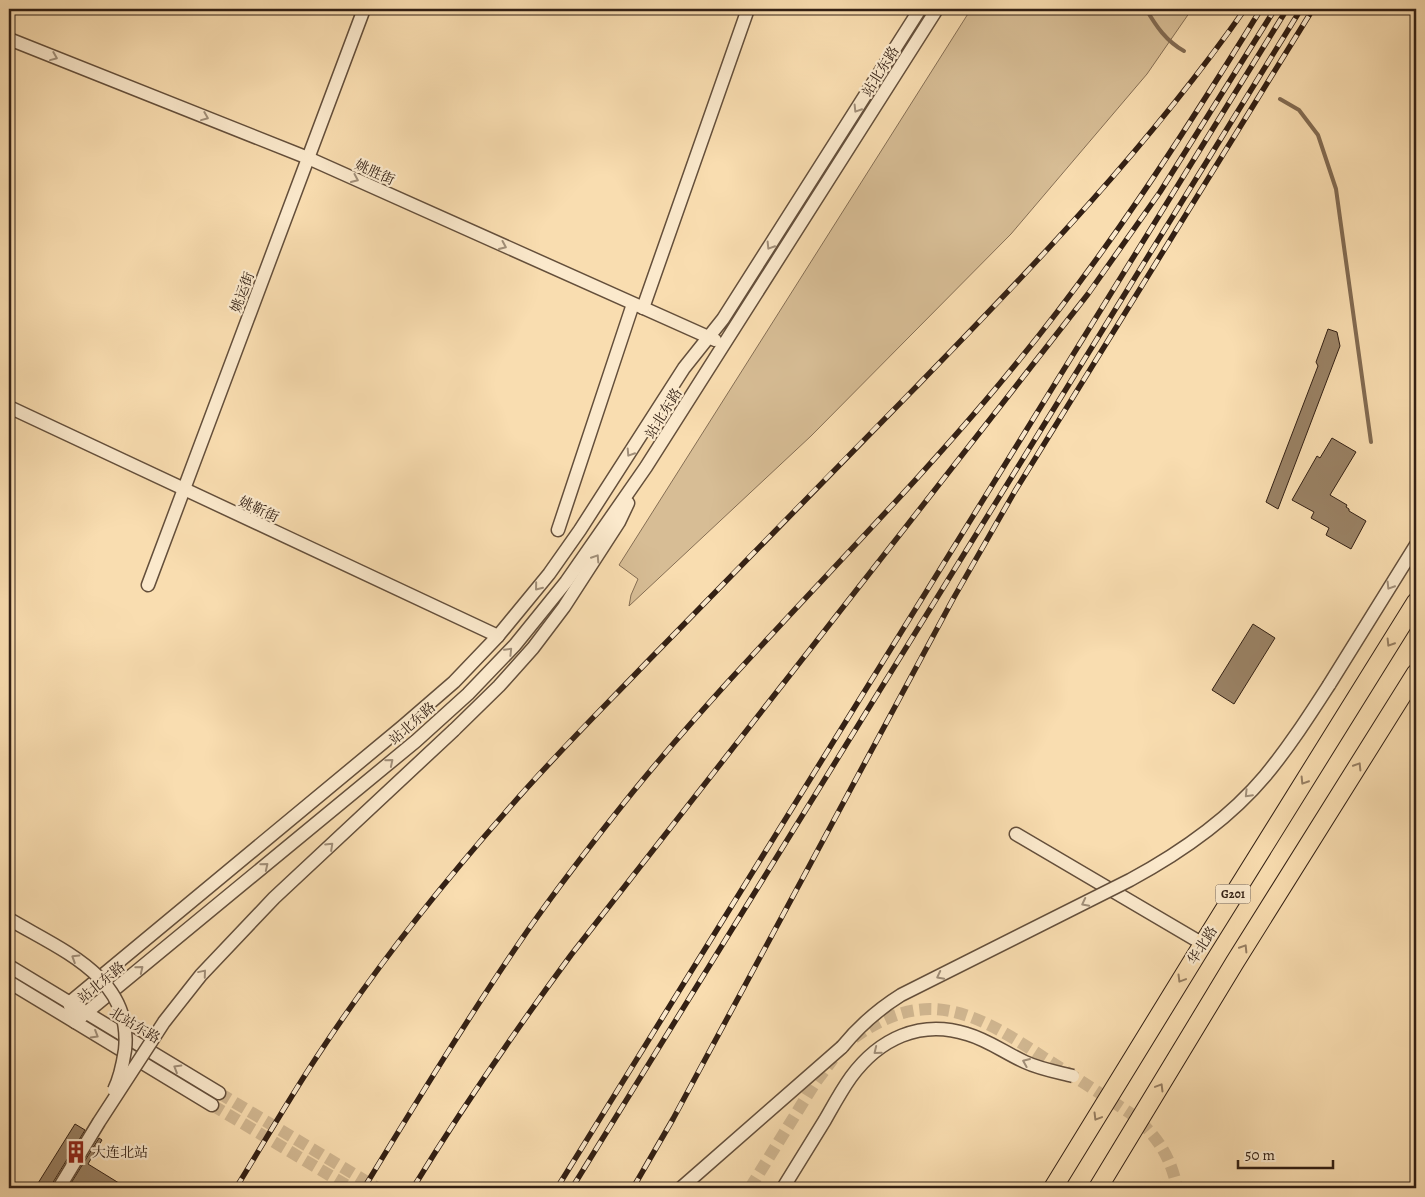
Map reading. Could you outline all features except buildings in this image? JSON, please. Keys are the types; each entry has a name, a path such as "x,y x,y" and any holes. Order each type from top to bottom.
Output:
{"highway":[{"name":"华北路","path":"1053,1188 1202,944 1416,602"},
{"name":"G201","path":"1098,1188 1235,962 1416,673"}],"street":[{"name":"姚运街","path":"148,585 364,9"},
{"path":"558,530 638,306 748,9"},
{"name":"站北东路","path":"920,9 723,319 684,368 564,552 498,636 454,682 402,727 69,1003 75,1022 356,791 468,694 515,645 566,582 646,467 937,9"},
{"name":"姚胜街","path":"9,39 308,158 724,344"},
{"name":"姚靳街","path":"9,407 498,636"},
{"path":"59,1188 164,1022 201,975 234,938 274,898 454,730 533,648 564,607 619,522 646,467"},
{"path":"681,1188 842,1047 859,1026 880,1008 901,995 1152,868 1197,839 1244,798 1265,776 1298,732 1416,545"},
{"path":"1016,834 1202,944"},
{"path":"9,919 91,969 105,982 117,1002 125,1026 124,1060 116,1087 99,1122"},
{"name":"北站东路","path":"9,966 219,1093"},
{"name":"北站东路","path":"9,982 212,1105"},
{"path":"783,1188 851,1077 877,1050 891,1040 910,1032 928,1028 946,1028 988,1042 1027,1063 1073,1076"}],"shaded area":[{"path":"971,9 1192,9 1147,74 1011,234 811,436 629,606 631,595 638,579 619,565"}],"waterway":[{"path":"1146,9 1162,33 1184,51"},
{"path":"1280,99 1299,110 1318,135 1336,189 1371,442"}],"tunnel":[{"path":"854,1038 880,1022 904,1012 928,1009 950,1011 973,1018 995,1028 1019,1041 1130,1113 1161,1146 1171,1166 1177,1188"},
{"path":"750,1188 815,1083 833,1059"},
{"path":"219,1093 377,1188"},
{"path":"212,1105 351,1188"}],"railway":[{"path":"236,1188 286,1105 339,1023 430,901 479,843 575,736 1046,251 1170,109 1245,9"},
{"path":"364,1188 485,994 553,895 632,793 677,739 914,482 1006,376 1075,288 1140,197 1261,9"},
{"path":"413,1188 489,1070 571,955 1088,294 1160,192 1275,9"},
{"path":"557,1188 1287,9"},
{"path":"572,1188 1301,9"},
{"path":"633,1188 673,1119 953,599 1015,491 1313,9"}],"place":[{"name":"大连北站","path":"76,1152"}]}
